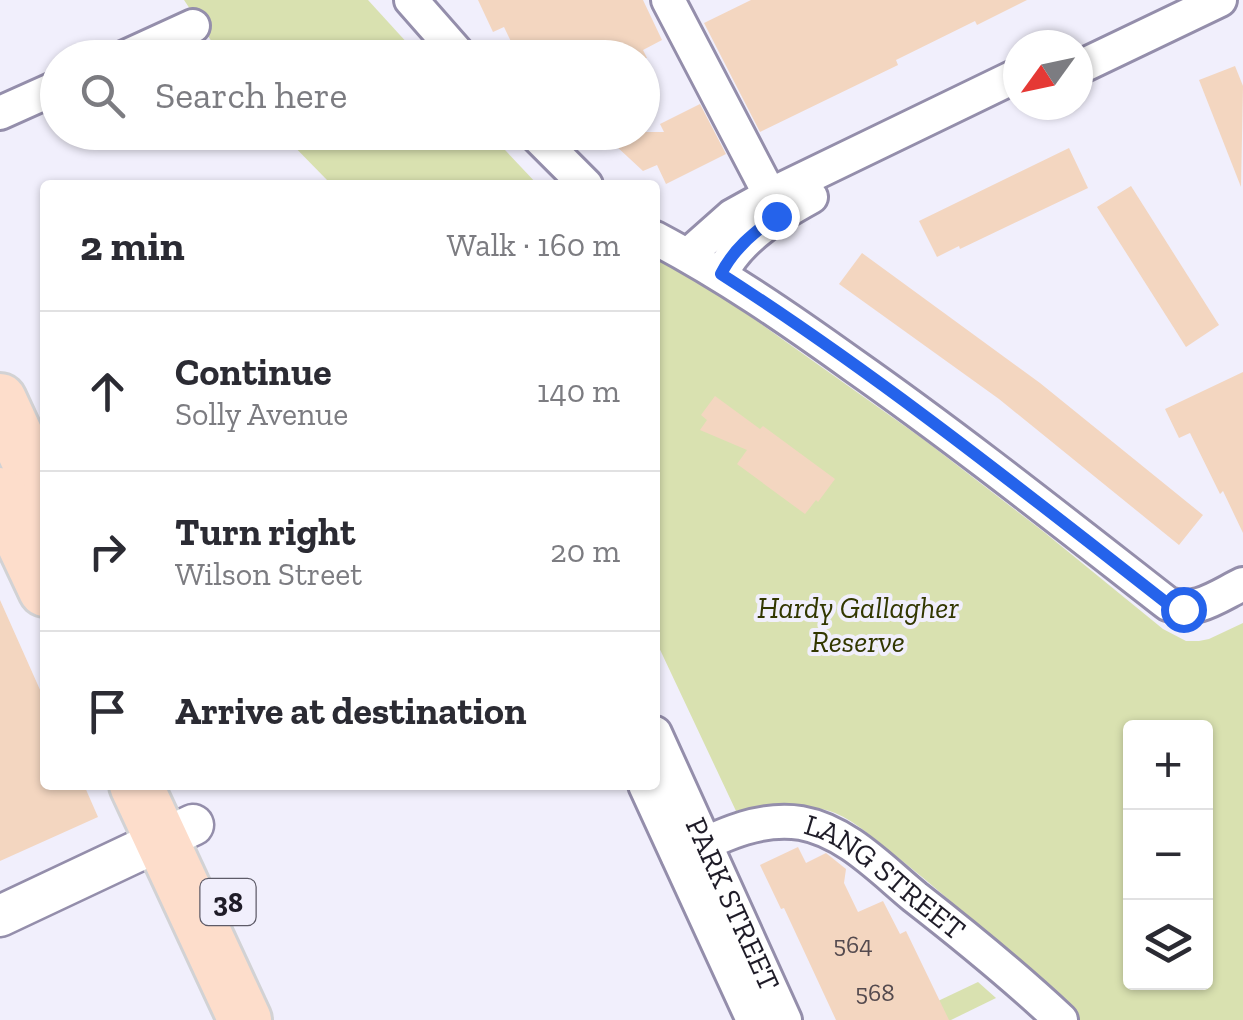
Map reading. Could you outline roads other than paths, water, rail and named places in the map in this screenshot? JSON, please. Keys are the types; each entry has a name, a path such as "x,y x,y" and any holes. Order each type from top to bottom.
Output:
{"main road":[{"path":"0,400 40,487"},
{"path":"0,494 40,579"},
{"name":"38","path":"142,790 177,817 282,1020"},
{"name":"38","path":"177,817 246,1020"}],"street":[{"path":"412,0 446,40"},
{"path":"668,0 770,194"},
{"path":"1093,39 1174,0"},
{"path":"1093,61 1220,0"},
{"path":"162,40 193,26"},
{"path":"688,255 732,216 770,194 1003,82"},
{"path":"0,113 40,95"},
{"path":"721,274 730,256 776,216 1003,104"},
{"path":"551,150 581,180"},
{"path":"660,241 776,310 976,454 1168,604 1183,609 1196,607 1243,584"},
{"name":"PARK STREET","path":"660,749 754,1020"},
{"name":"PARK STREET","path":"648,790 692,850 785,1020"},
{"path":"0,916 177,817"},
{"name":"LANG STREET","path":"692,850 736,829 782,822 826,831 858,850 975,944 1060,1020"}],"park label":[{"name":"Hardy Gallagher Reserve","path":"858,625"}]}
